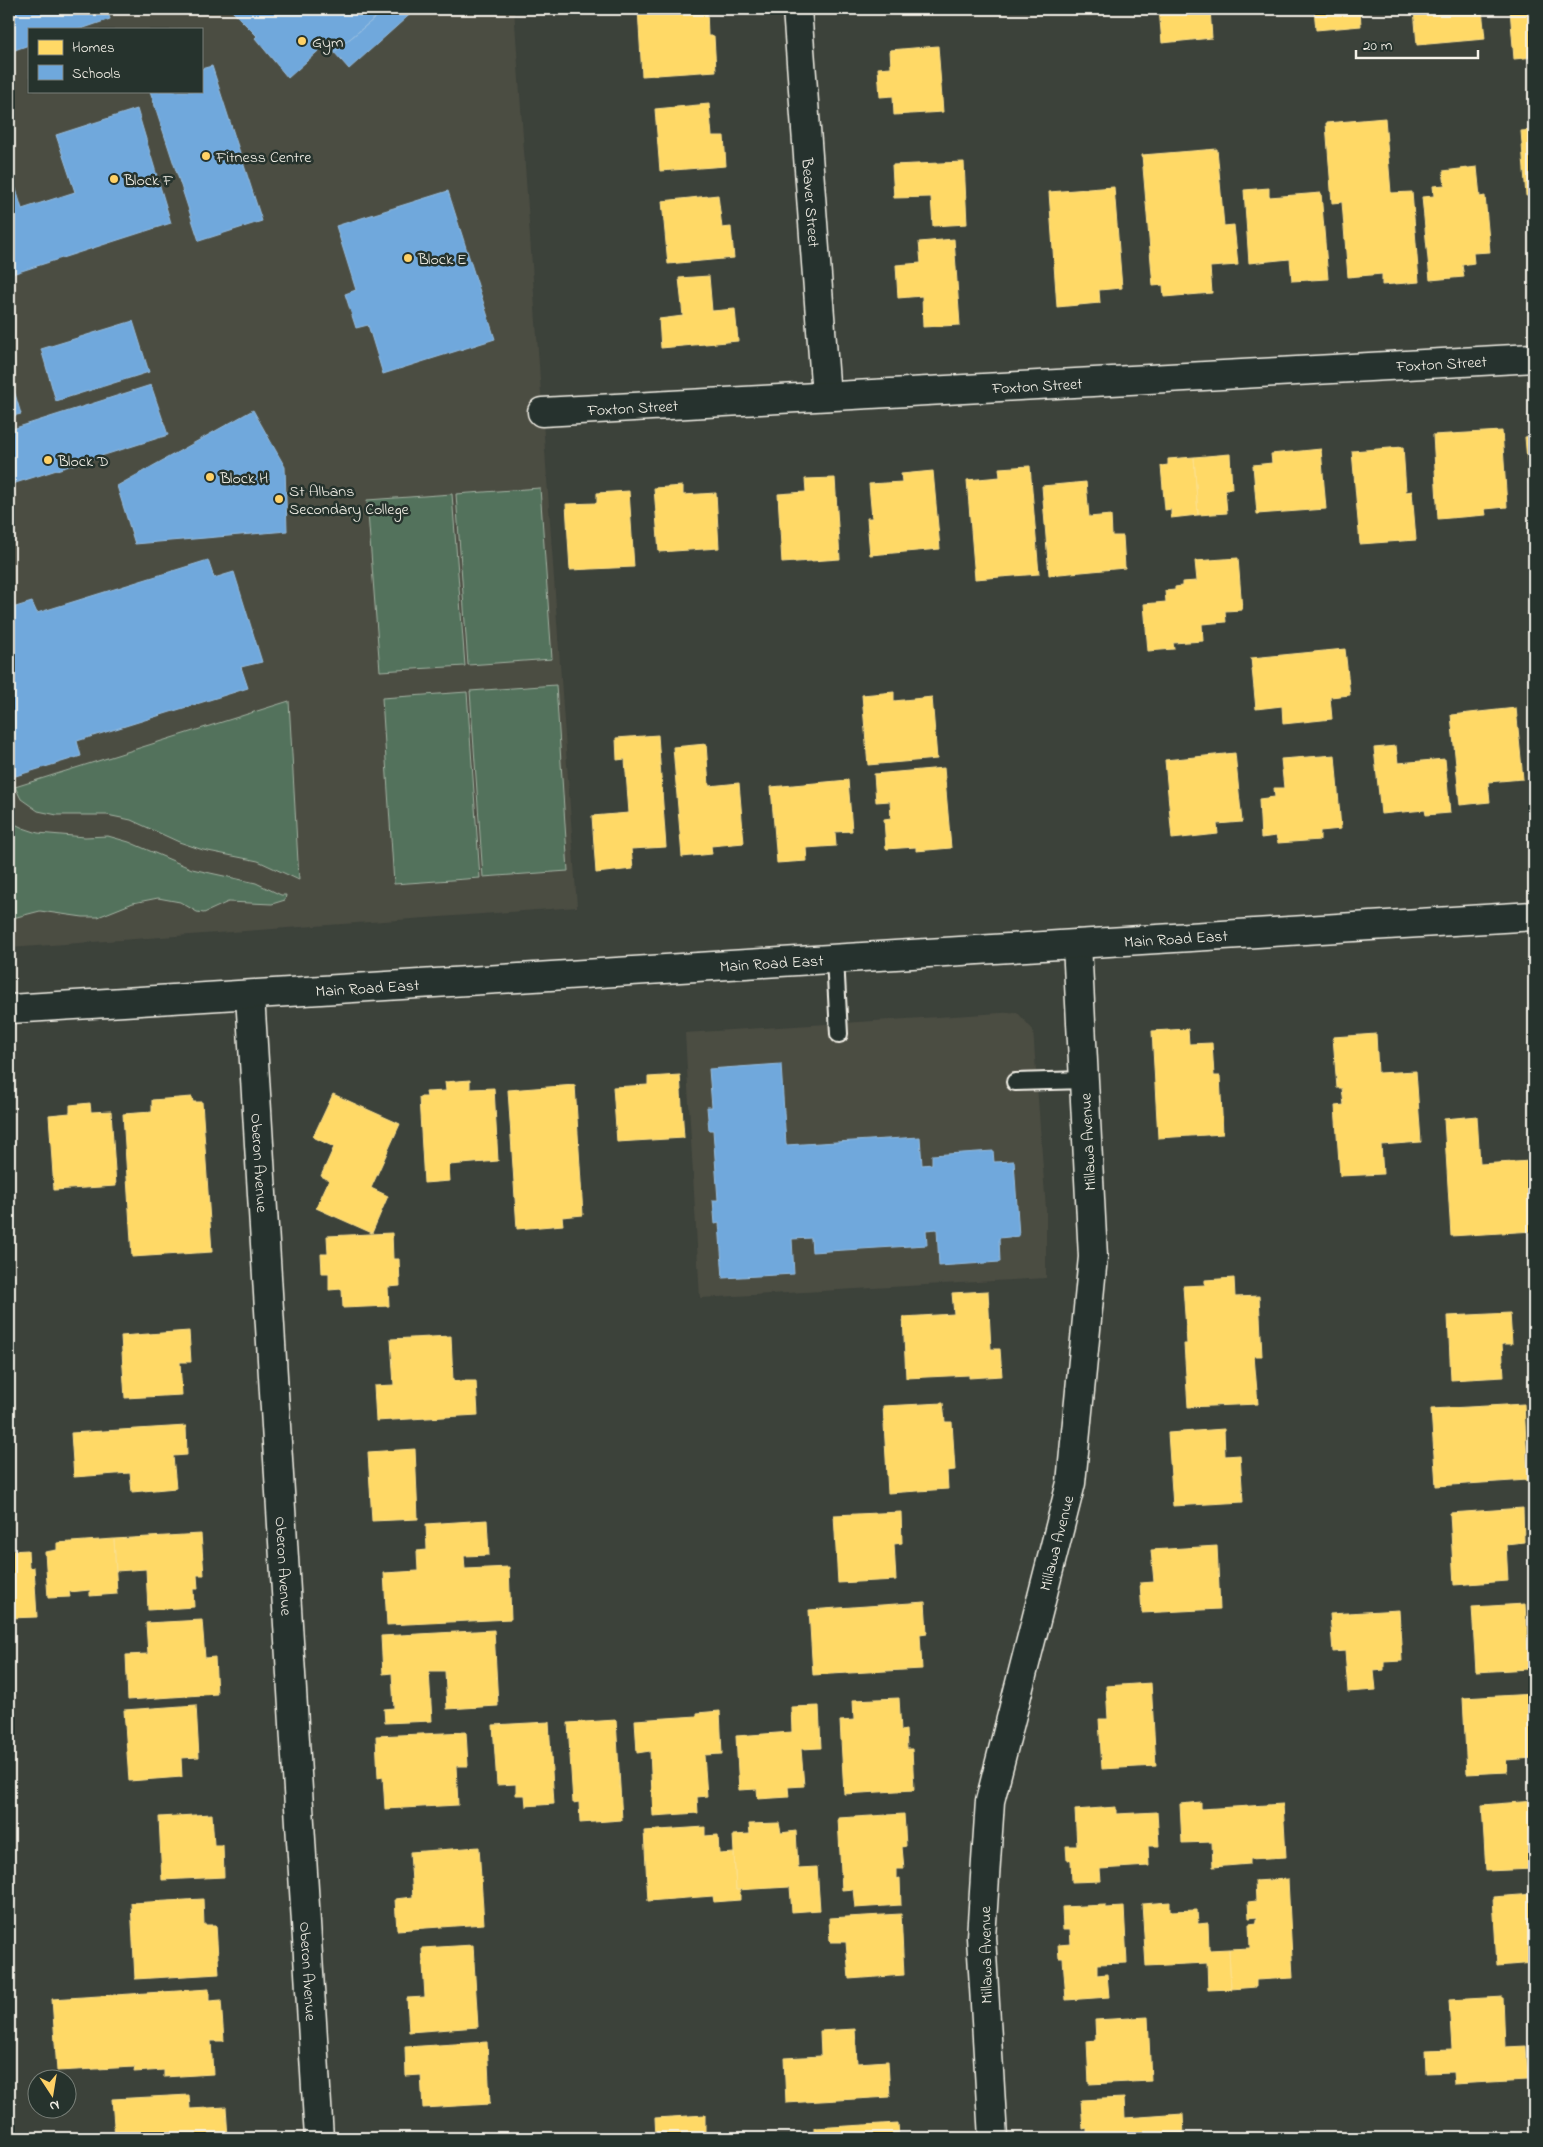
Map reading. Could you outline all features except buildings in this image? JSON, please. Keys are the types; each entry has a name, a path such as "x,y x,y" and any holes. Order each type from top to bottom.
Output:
{"street":[{"name":"Beaver Street","path":"797,9 826,396"},
{"name":"Foxton Street","path":"542,412 1534,358"},
{"name":"Main Road East","path":"9,1009 1534,916"},
{"name":"Millawa Avenue","path":"993,2138 981,1937 990,1801 1071,1483 1093,1257 1077,944"},
{"name":"Oberon Avenue","path":"250,995 319,2138"}],"lane":[{"path":"835,958 839,1034"},
{"path":"1015,1082 1084,1080"}],"shaded area":[{"name":"St Albans Secondary College","path":"9,9 514,9 577,907 9,948"},
{"path":"1017,1012 1033,1030 1046,1210 1046,1278 700,1298 685,1033"}],"green space":[{"path":"540,488 552,659 468,665 456,494"},
{"path":"452,494 465,666 380,671 367,500"},
{"path":"556,685 568,871 483,877 470,691"},
{"path":"467,692 480,878 394,884 382,698"},
{"path":"289,701 299,880 258,861 203,850 179,842 131,820 107,815 57,815 38,811 21,799 15,787"},
{"path":"9,821 38,833 85,837 108,836 129,842 192,869 256,883 281,895 286,895 285,900 272,904 228,902 204,913 197,912 180,902 158,898 133,903 98,917 83,917 40,911 9,919"}],"place":[{"name":"Gym","path":"302,41"},
{"name":"Fitness Centre","path":"206,156"},
{"name":"Block F","path":"114,179"},
{"name":"Block E","path":"408,258"},
{"name":"Block D","path":"48,460"},
{"name":"Block H","path":"210,477"},
{"name":"St Albans Secondary College","path":"279,499"}]}
